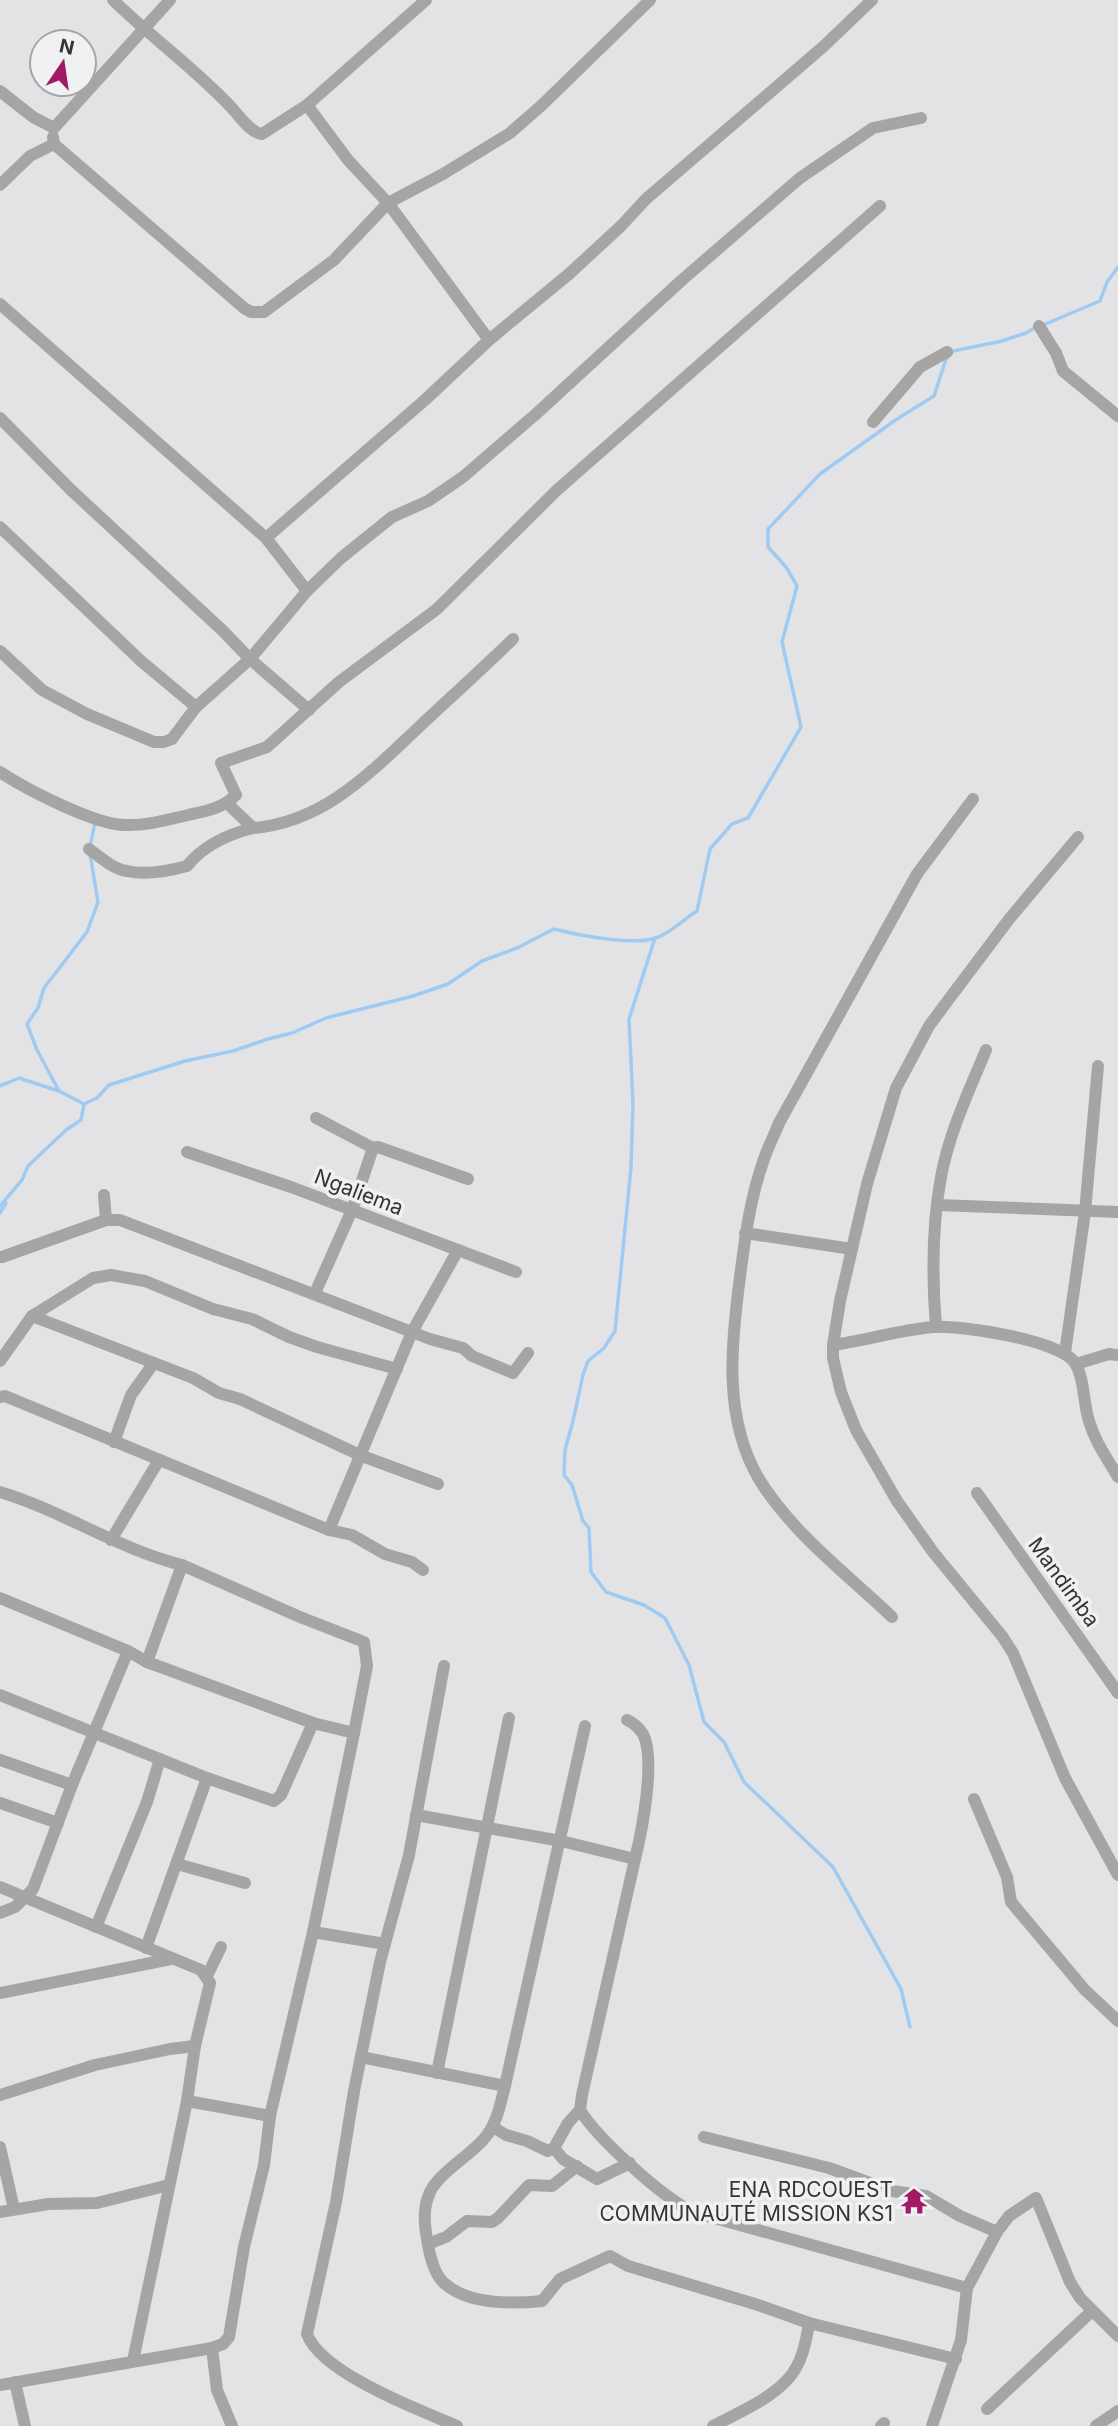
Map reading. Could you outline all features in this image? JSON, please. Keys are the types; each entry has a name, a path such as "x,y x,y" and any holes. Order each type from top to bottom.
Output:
{"street":[{"path":"113,0 142,29 213,89 257,133 262,134 307,105 426,0"},
{"path":"170,0 54,128 54,144 244,308 258,313 264,312 334,260 388,203 443,174 510,133 650,0"},
{"path":"266,538 426,399 489,340 569,275 646,199 824,46 872,0"},
{"path":"0,91 33,117 54,128"},
{"path":"307,105 348,160 388,203 489,340"},
{"path":"0,651 42,690 87,714 155,742 172,739 196,707 250,659 307,592 341,558 392,517 428,501 463,477 800,178 873,128 921,118"},
{"path":"0,185 30,156 54,144"},
{"path":"0,772 72,810 114,824 163,821 227,803 236,794 221,763 267,747 339,682 437,609 556,491 880,206"},
{"path":"0,304 266,538 307,592"},
{"path":"1039,326 1056,353 1063,371 1118,416"},
{"path":"873,422 919,367 947,352"},
{"path":"0,418 71,490 250,659 309,710"},
{"path":"0,527 141,660 196,707"},
{"path":"89,849 126,871 161,871 187,866 196,855 223,837 253,828 270,827 313,813 355,786 513,639"},
{"path":"892,1617 783,1511 759,1478 743,1441 734,1404 732,1340 745,1233 763,1161 779,1123 917,874 973,799"},
{"path":"227,803 253,828"},
{"path":"1078,837 1010,918 929,1026 896,1088 867,1184 840,1301 833,1358 841,1392 856,1430 897,1502 1013,1653 1065,1778 1118,1875"},
{"path":"936,1327 933,1263 941,1177 950,1141 986,1050"},
{"path":"1065,1353 1085,1212 1098,1066"},
{"path":"316,1118 373,1148 378,1147 468,1179"},
{"path":"315,1293 352,1210 373,1148"},
{"name":"Ngaliema","path":"187,1152 516,1272"},
{"path":"104,1195 106,1220"},
{"path":"938,1205 1118,1212"},
{"path":"2,1257 106,1220 120,1220 412,1332 463,1348 472,1356 513,1373 528,1353"},
{"path":"745,1233 852,1249"},
{"path":"329,1530 412,1332 458,1250"},
{"path":"0,1361 32,1317 93,1278 111,1275 145,1282 213,1308 252,1319 317,1347 397,1369"},
{"path":"32,1317 193,1378 219,1393 240,1399 362,1455 438,1484"},
{"path":"834,1345 936,1327 1009,1336 1048,1345 1065,1353 1076,1364 1088,1419 1097,1444 1118,1477"},
{"path":"1076,1364 1109,1354 1118,1355"},
{"path":"114,1442 131,1395 153,1364"},
{"path":"0,1397 5,1396 329,1530 352,1535 385,1554 412,1562 423,1570"},
{"path":"111,1539 159,1460"},
{"path":"0,1492 26,1500 111,1539 182,1565 364,1642 367,1666 313,1932 270,2116 264,2165 244,2247 229,2337 223,2344 212,2348 0,2385"},
{"name":"Mandimba","path":"977,1493 1118,1693"},
{"path":"147,1662 182,1565"},
{"path":"0,1598 128,1651 147,1662 313,1723 354,1732"},
{"path":"0,1913 15,1907 33,1889 72,1785 128,1651"},
{"path":"444,1666 409,1855 385,1944 361,2057 336,2202 307,2334 319,2353 373,2390 457,2426"},
{"path":"0,1695 93,1734 274,1801 281,1795 313,1723"},
{"path":"437,2073 509,1718"},
{"path":"493,2127 506,2135 548,2151 554,2148 568,2123 580,2110 646,1802 645,1736 627,1720"},
{"path":"585,1727 505,2086 493,2127 483,2141 457,2161 430,2193 423,2215 429,2253 442,2282 460,2293 484,2300 518,2304 542,2301 560,2279 610,2256 628,2266 755,2304 808,2323 956,2359"},
{"path":"96,1927 147,1802 160,1759"},
{"path":"0,1760 72,1785"},
{"path":"146,1948 207,1778"},
{"path":"974,1799 1007,1877 1011,1902 1085,1990 1118,2021"},
{"path":"0,1803 58,1823"},
{"path":"416,1815 561,1841 635,1859"},
{"path":"177,1864 245,1883"},
{"path":"0,1887 201,1970 210,1983 195,2046 187,2101 133,2361"},
{"path":"313,1932 385,1944"},
{"path":"206,1976 221,1947"},
{"path":"0,1993 173,1958"},
{"path":"0,2095 96,2065 195,2046"},
{"path":"361,2057 505,2086"},
{"path":"187,2101 270,2116"},
{"path":"580,2110 604,2140 670,2199 693,2212 967,2288"},
{"path":"704,2137 830,2168 892,2191 926,2196 960,2216 997,2232"},
{"path":"0,2147 14,2209"},
{"path":"554,2148 564,2159 597,2179 630,2163"},
{"path":"428,2244 446,2238 467,2221 492,2222 503,2215 529,2185 552,2186 576,2166"},
{"path":"0,2213 48,2204 97,2203 169,2185"},
{"path":"932,2426 961,2340 967,2288 997,2232 1014,2211 1036,2198 1070,2282 1091,2311 1118,2336"},
{"path":"988,2409 1091,2311"},
{"path":"713,2426 765,2397 789,2378 804,2349 808,2323"},
{"path":"212,2348 217,2390 232,2426"},
{"path":"15,2382 25,2426"},
{"path":"1096,2426 1118,2411"}],"waterway":[{"path":"1043,325 1100,301 1107,282 1118,267"},
{"path":"84,1104 97,1098 109,1085 185,1061 233,1051 292,1033 326,1018 413,996 448,984 482,961 517,948 554,929 605,939 646,940 666,933 697,911 710,849 732,824 748,818 801,727 782,642 797,586 786,567 768,547 768,529 820,474 934,396 946,359 953,351 1002,341 1036,327"},
{"path":"90,846 95,823"},
{"path":"59,1091 37,1050 27,1024 38,1008 44,988 87,932 98,902 90,854"},
{"path":"655,938 629,1019 633,1104 631,1167 615,1331 604,1348 588,1361 583,1375 565,1450 564,1475 572,1485 583,1521 589,1528 591,1572 606,1592 644,1605 665,1618 689,1665 704,1722 724,1742 744,1782 833,1867 901,1989 910,2027"},
{"path":"0,1086 19,1078 59,1091 84,1104"},
{"path":"0,1206 22,1180 28,1166 66,1130 81,1120 84,1104"},
{"path":"0,1213 6,1203"}],"place":[{"name":"ENA RDCOUEST COMMUNAUTÉ MISSION KS1","path":"914,2201"}]}
